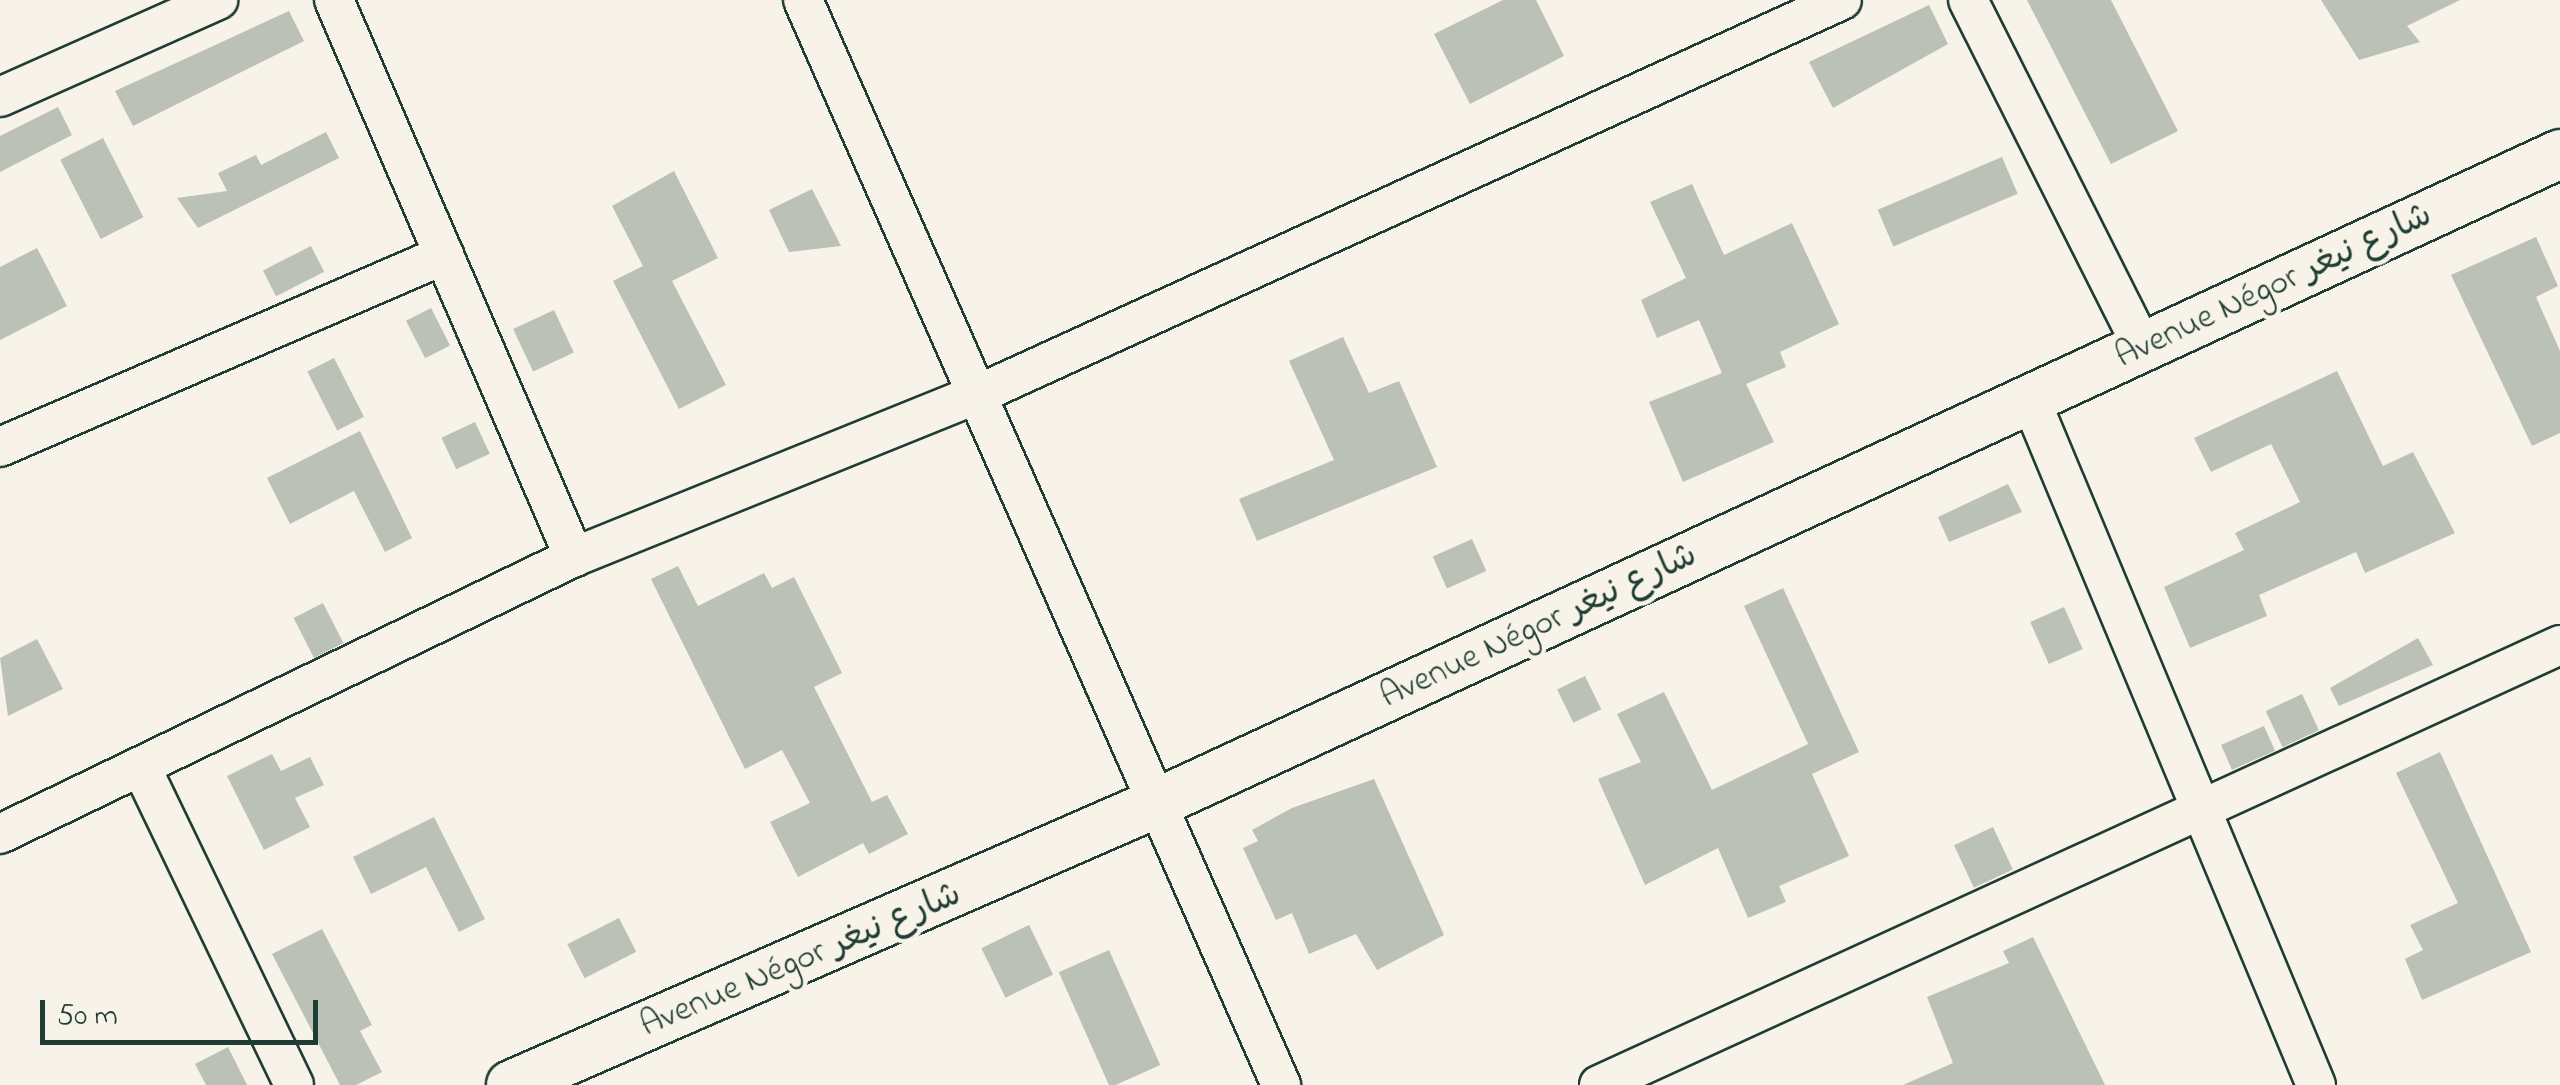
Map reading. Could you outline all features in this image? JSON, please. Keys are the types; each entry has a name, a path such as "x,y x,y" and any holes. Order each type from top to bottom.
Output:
{"main road":[{"name":"Avenue Négor شارع نيغر","path":"512,1085 1157,803 2560,154"}],"street":[{"path":"0,97 218,0"},
{"path":"334,0 574,557"},
{"path":"804,0 984,392 1281,1085"},
{"path":"0,834 143,770 574,557 984,392 1842,0"},
{"path":"1968,0 2142,346"},
{"path":"0,447 444,256"},
{"path":"2032,401 2316,1085"},
{"path":"1598,1085 2204,814 2560,645"},
{"path":"143,770 294,1085"}],"building":[{"path":"1503,0 1536,0 1564,56 1470,104 1434,34"},
{"path":"2027,0 2111,0 2178,131 2111,164"},
{"path":"2321,0 2460,0 2407,26 2420,42 2359,60"},
{"path":"1929,5 1948,44 1833,108 1809,62"},
{"path":"289,11 304,41 133,126 115,91"},
{"path":"58,107 72,135 0,172 0,136"},
{"path":"326,132 339,158 198,228 177,198 227,191 218,173 256,155 261,165"},
{"path":"103,138 143,217 101,239 60,160"},
{"path":"2002,157 2018,194 1893,247 1878,210"},
{"path":"674,171 718,258 672,281 726,385 679,409 613,281 643,266 612,206"},
{"path":"1692,184 1724,255 1792,223 1839,324 1780,352 1786,367 1746,384 1774,442 1683,482 1649,402 1722,373 1699,320 1657,338 1641,300 1686,278 1650,202"},
{"path":"812,189 841,246 789,252 769,210"},
{"path":"2536,237 2558,286 2536,297 2560,351 2560,433 2532,446 2451,275"},
{"path":"311,246 324,272 276,296 263,271"},
{"path":"37,248 67,306 0,340 0,267"},
{"path":"431,308 450,345 425,358 406,321"},
{"path":"554,310 574,353 533,372 513,329"},
{"path":"1343,337 1369,393 1399,381 1437,467 1257,541 1239,499 1334,460 1289,361"},
{"path":"334,358 364,417 337,430 307,372"},
{"path":"2337,371 2383,466 2413,452 2455,533 2365,573 2356,552 2259,595 2267,616 2190,648 2164,587 2244,550 2235,533 2300,502 2271,444 2211,472 2194,438"},
{"path":"475,422 490,454 456,469 441,438"},
{"path":"360,431 412,538 385,552 354,491 290,524 267,478"},
{"path":"2008,484 2022,512 1949,542 1938,517"},
{"path":"1472,539 1486,571 1447,588 1433,556"},
{"path":"678,566 698,606 764,573 772,588 794,577 842,673 814,687 872,802 887,795 908,834 869,854 863,843 798,877 770,822 810,803 782,750 745,769 651,579"},
{"path":"1783,588 1859,752 1812,774 1849,856 1779,886 1786,902 1748,918 1718,848 1645,885 1598,779 1641,762 1617,714 1664,692 1712,790 1808,744 1744,606"},
{"path":"323,603 343,643 314,658 294,618"},
{"path":"2064,607 2083,649 2049,664 2030,622"},
{"path":"2418,638 2433,665 2339,706 2330,688"},
{"path":"37,639 63,689 8,716 0,658"},
{"path":"1585,676 1601,709 1573,723 1557,690"},
{"path":"2302,694 2319,730 2283,747 2266,711"},
{"path":"2264,726 2275,751 2232,770 2221,745"},
{"path":"2440,752 2531,952 2422,1000 2405,959 2423,950 2410,925 2458,903 2396,773"},
{"path":"272,754 281,771 310,757 324,785 295,798 310,827 264,850 227,776"},
{"path":"1374,779 1444,935 1377,970 1356,934 1309,954 1292,913 1276,920 1243,848 1258,841 1252,830 1292,808"},
{"path":"434,817 485,919 459,932 426,867 371,894 353,857"},
{"path":"1993,827 2013,870 1974,888 1954,845"},
{"path":"619,918 636,952 585,978 567,944"},
{"path":"1029,925 1053,974 1005,998 981,948"},
{"path":"322,929 372,1025 360,1031 382,1072 356,1085 340,1085 272,954"},
{"path":"2033,937 2105,1085 1903,1085 1953,1063 1927,997 2009,963 2003,951"},
{"path":"1109,950 1160,1065 1109,1085 1059,972"},
{"path":"228,1047 247,1085 206,1085 195,1064"}]}
